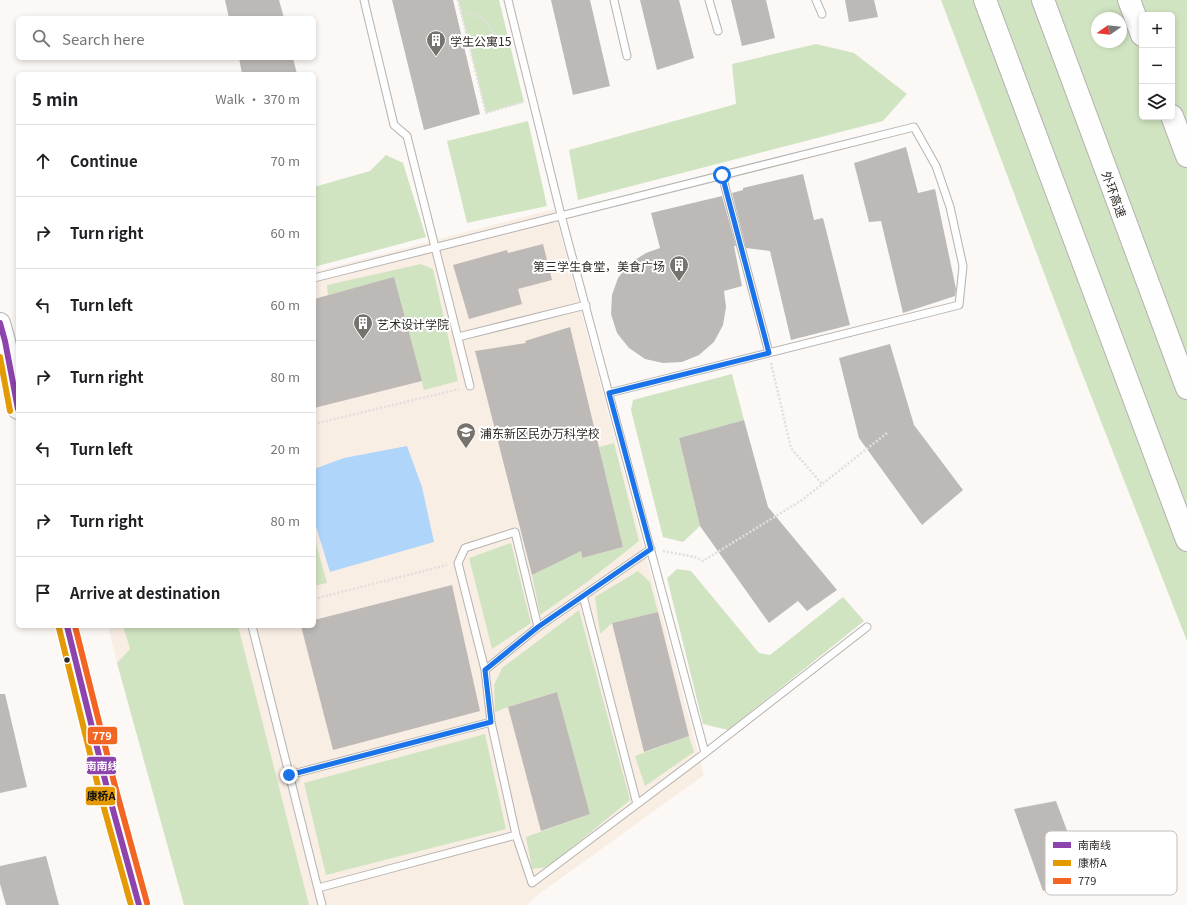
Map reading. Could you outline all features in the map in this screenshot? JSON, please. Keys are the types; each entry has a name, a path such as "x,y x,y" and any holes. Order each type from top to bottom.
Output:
{"highway":[{"path":"985,0 1187,540"},
{"name":"外环高速","path":"1043,0 1187,388"},
{"path":"1129,0 1139,27"},
{"path":"1174,120 1187,156"}],"main road":[{"path":"0,323 16,399"},
{"path":"67,628 107,788 139,905"}],"lane":[{"path":"364,0 394,125 407,136 470,386"},
{"path":"508,0 562,215 705,753"},
{"path":"614,0 627,56"},
{"path":"710,0 718,31"},
{"path":"816,0 822,14"},
{"path":"316,277 914,127 936,166 950,207 963,266 959,306 609,393"},
{"path":"722,175 769,353"},
{"path":"458,338 586,305"},
{"path":"538,627 515,532 465,548 458,562 485,670 491,722 516,835 532,883 705,753 867,627"},
{"path":"485,670 538,627 651,549"},
{"path":"583,596 637,804"},
{"path":"252,628 322,905"},
{"path":"289,775 491,722"},
{"path":"318,888 516,835"}],"path":[{"path":"458,0 486,112 533,100"},
{"path":"460,11 483,19 501,42 517,38"},
{"path":"769,353 791,448 822,484"},
{"path":"316,424 470,386"},
{"path":"651,549 695,557 703,561 802,500 887,433"},
{"path":"316,599 458,562"}],"shaded area":[{"name":"浦东新区民办万科学校","path":"554,209 704,775 539,894 526,905 184,905 108,628 316,628 316,271"}],"green space":[{"path":"458,0 499,0 524,102 486,113"},
{"path":"941,0 1187,0 1187,641 1075,355"},
{"path":"816,44 854,53 907,94 883,121 578,200 569,150 736,104 732,64"},
{"path":"528,121 547,206 467,223 447,141"},
{"path":"386,155 403,163 426,237 316,266 316,186 370,171"},
{"path":"421,264 433,269 458,381 424,390 394,278 328,295 327,285"},
{"path":"732,374 744,420 679,438 700,526 683,542 663,537 631,410 633,400"},
{"path":"614,443 639,541 587,582 540,615 532,575 566,558 564,541 577,538 582,558 623,547 599,447"},
{"path":"316,543 327,583 316,586"},
{"path":"511,543 531,623 492,649 469,558"},
{"path":"677,569 691,571 759,653 770,655 843,597 864,621 728,730 703,724 667,578"},
{"path":"638,571 650,582 658,612 612,623 600,634 595,597"},
{"path":"579,610 630,800 548,867 532,869 526,837 590,814 557,692 495,712 494,685 502,668"},
{"path":"124,628 239,628 309,905 184,905 117,663 130,649"},
{"path":"485,734 506,829 326,875 304,783"},
{"path":"689,736 694,752 645,786 635,756"}],"water":[{"path":"407,446 422,487 434,542 330,572 316,526 316,468 344,458"}],"building":[{"path":"225,0 279,0 283,16 229,16"},
{"name":"学生公寓15","path":"392,0 453,0 480,114 424,130"},
{"path":"551,0 590,0 610,86 573,95"},
{"path":"640,0 679,0 694,58 657,70"},
{"path":"731,0 766,0 775,38 742,46"},
{"path":"845,0 874,0 878,17 849,22"},
{"path":"239,60 294,60 296,72 242,72"},
{"path":"906,147 918,193 935,189 956,289 955,296 903,313 881,221 869,222 854,163"},
{"path":"803,174 814,220 823,218 850,325 791,340 770,251 746,248 732,193 743,190 743,188"},
{"name":"第三学生食堂，美食广场","path":"722,196 736,246 734,246 742,286 724,291 726,307 723,325 714,342 699,355 682,362 663,363 645,359 629,348 617,333 611,314 612,295 618,278 630,263 646,253 660,248 651,213"},
{"path":"543,244 552,280 518,289 522,304 469,319 453,265 507,250 508,253"},
{"name":"艺术设计学院","path":"394,277 422,381 316,408 316,298"},
{"path":"570,327 623,547 582,558 581,551 532,575 475,351 526,343 525,341"},
{"path":"890,344 914,425 963,490 922,525 859,438 839,358"},
{"path":"744,420 768,507 837,590 807,611 798,601 769,623 700,526 679,438"},
{"path":"452,585 480,711 333,750 302,628 316,628 316,619"},
{"path":"658,612 689,736 644,752 612,623"},
{"path":"557,692 590,814 541,831 508,707"},
{"path":"0,694 5,694 27,787 0,793"},
{"path":"1056,801 1067,831 1045,831 1045,890 1043,891 1014,809"},
{"path":"46,856 59,905 6,905 0,884 0,866"}],"transit line":[{"name":"南南线","path":"0,323 16,399"},
{"name":"康桥A","path":"0,357 10,411"},
{"name":"康桥A","path":"59,628 99,790 131,905"},
{"name":"南南线","path":"67,628 107,788 139,905"},
{"name":"779","path":"76,628 115,786 147,903"}],"place":[{"name":"学生公寓15","path":"436,57"},
{"name":"第三学生食堂，美食广场","path":"679,282"},
{"name":"艺术设计学院","path":"363,340"},
{"name":"浦东新区民办万科学校","path":"466,449"}],"route":[{"path":"289,775 491,722 485,670 538,627 651,549 609,393 769,353 722,175"}]}
